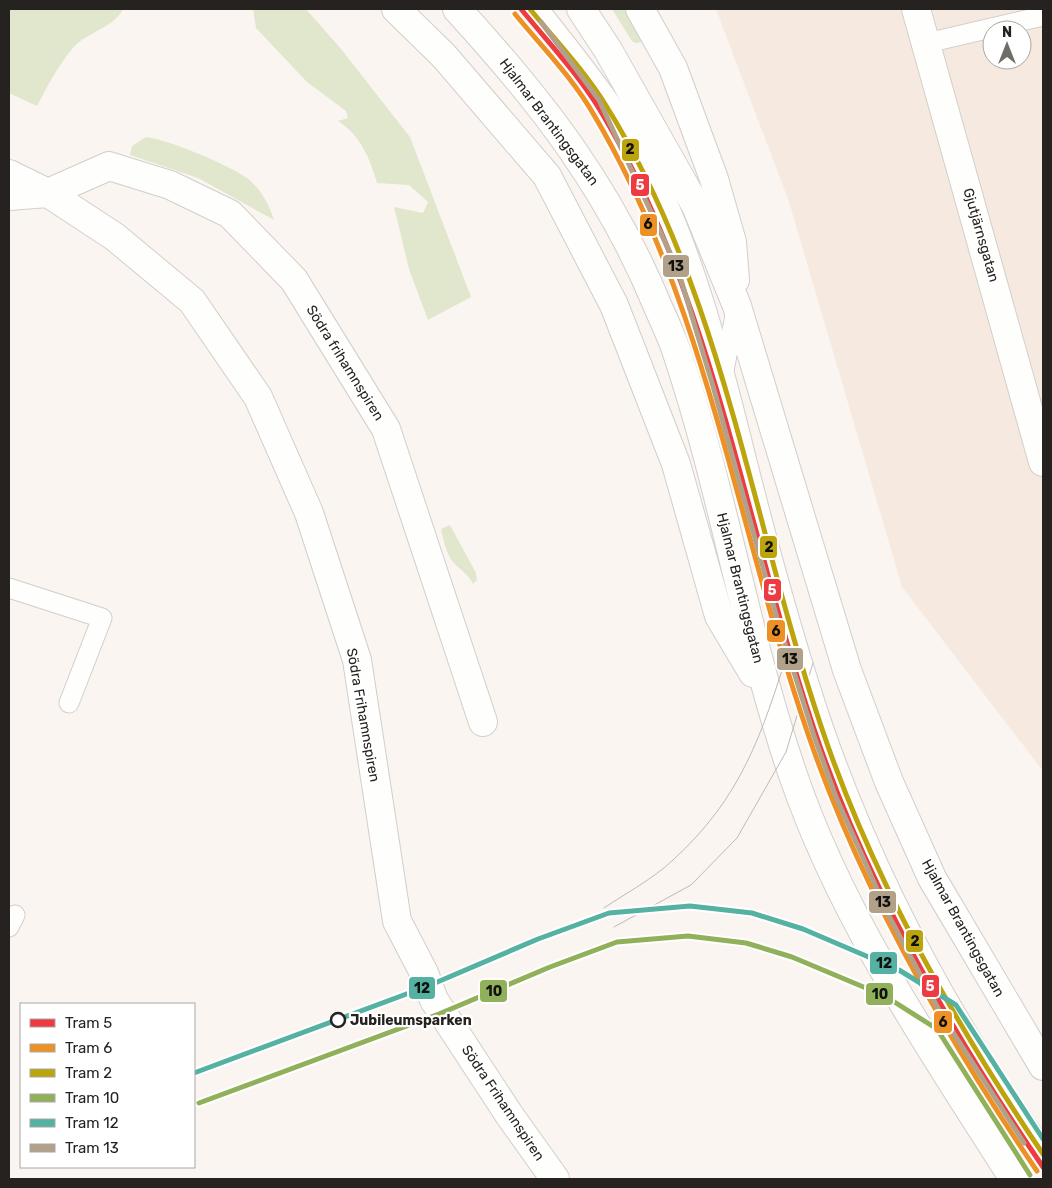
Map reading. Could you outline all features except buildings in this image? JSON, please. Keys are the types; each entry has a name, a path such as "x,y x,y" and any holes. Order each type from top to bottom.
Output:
{"main road":[{"path":"396,9 444,56 547,176 618,314 676,464 719,616 769,701"},
{"name":"Hjalmar Brantingsgatan","path":"457,9 518,76 583,163 615,215 645,276 678,354 769,701 794,777 822,851 907,1010 1014,1179"},
{"name":"Hjalmar Brantingsgatan","path":"581,9 608,50 696,206 737,306 846,670 889,782 932,878 1043,1066"},
{"path":"640,9 673,68 714,179 732,242 737,306"},
{"name":"Gjutjärnsgatan","path":"916,9 1043,462"},
{"name":"Södra frihamnspiren","path":"9,196 48,193 110,166 170,185 230,214 294,280 386,429 483,722"},
{"path":"9,174 48,193"},
{"name":"Södra Frihamnspiren","path":"48,193 115,237 192,301 258,398 309,513 356,660 397,921 424,973 434,1000 510,1116 555,1179"}],"lane":[{"path":"539,9 614,104 657,180 687,255 724,371 760,513 797,645 846,786 897,904 928,962 973,1043 1043,1148"},
{"path":"927,43 1043,16"},
{"path":"724,371 737,306"},
{"path":"9,588 102,618 69,703"}],"shaded area":[{"path":"716,9 1043,9 1043,771 902,587 789,202"}],"green space":[{"path":"9,9 123,9 107,26 85,38 72,49 57,69 37,106 9,93"},
{"path":"253,9 306,9 341,49 410,137 471,297 428,320 409,269 394,207 423,213 428,202 409,185 377,183 371,165 358,140 338,121 348,118 346,111 307,82 256,28"},
{"path":"612,9 630,9 643,42 635,43 632,41"},
{"path":"146,137 168,142 198,153 227,166 247,178 264,197 274,220 198,178 130,155 132,146"},
{"path":"450,525 476,573 477,580 473,584 447,552 441,529"}],"tram line":[{"name":"5","path":"521,9 572,71 600,110 639,183 672,258 699,335 724,413 789,651 835,787 859,844 913,956 976,1063 1043,1167"},
{"name":"2","path":"530,9 597,91 645,176 679,251 707,329 731,408 796,648 841,782 864,838 918,948 978,1053 1043,1154"},
{"name":"6","path":"515,14 567,75 586,101 633,188 665,263 693,340 783,656 829,792 879,905 908,960 970,1068 1037,1171"},
{"name":"13","path":"541,22 599,100 678,270 713,386 777,618 814,736 836,797 889,916 940,1012 1024,1143"},
{"path":"604,908 665,867 697,836 716,812 733,788 747,763 769,709 789,648"},
{"path":"614,927 691,885 737,838 786,752 813,663"},
{"name":"12","path":"195,1073 428,986 538,939 609,913 690,906 752,913 803,929 899,970 956,1005 1043,1139"},
{"name":"10","path":"199,1103 439,1014 550,967 617,942 688,936 746,943 792,957 885,996 937,1029 1030,1175"}],"place":[{"name":"Jubileumsparken","path":"338,1020"}]}
